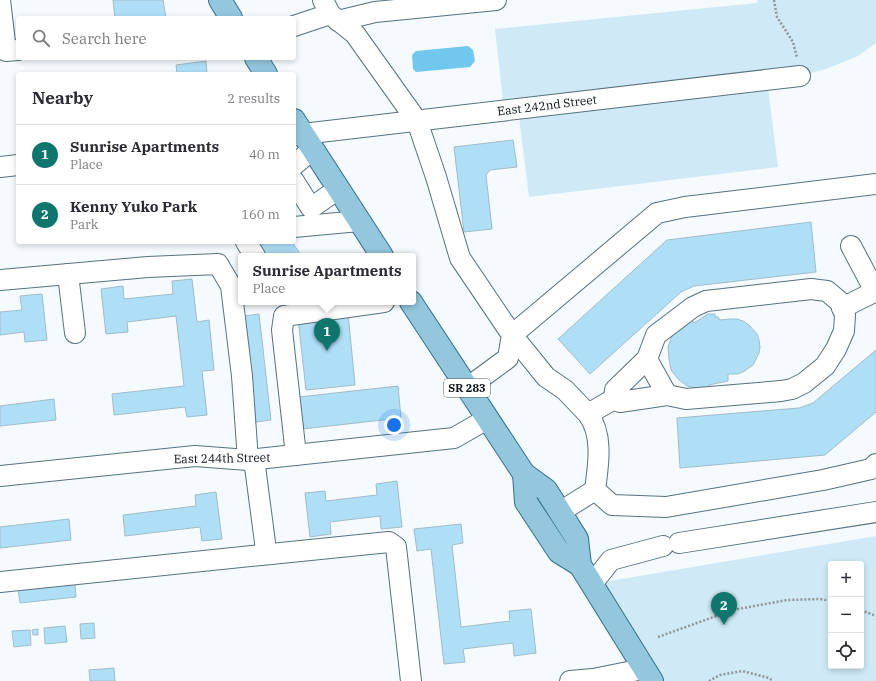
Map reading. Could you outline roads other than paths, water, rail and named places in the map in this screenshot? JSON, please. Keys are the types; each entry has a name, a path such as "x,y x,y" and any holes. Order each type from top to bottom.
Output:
{"main road":[{"path":"220,0 230,16"},
{"path":"257,60 265,72"},
{"path":"301,135 380,253"},
{"name":"SR 283","path":"413,305 524,474 546,490 560,512 577,539 580,565 648,675"},
{"name":"SR 283","path":"524,474 526,502 559,552 580,565"}],"street":[{"path":"0,0 6,51 16,50"},
{"path":"296,25 330,9 375,12 496,0"},
{"path":"330,9 355,34 417,121 460,258 512,335 546,377 565,390 594,421 598,442 599,463 595,490 560,512"},
{"name":"East 242nd Street","path":"301,135 800,76"},
{"path":"296,156 301,135"},
{"path":"0,167 16,165"},
{"path":"296,186 304,206 321,225"},
{"path":"467,388 508,358 512,335 657,213 685,207 875,187"},
{"path":"304,206 338,189"},
{"path":"296,227 359,221"},
{"path":"247,244 253,253"},
{"path":"842,308 876,291 851,246"},
{"path":"0,280 148,267 218,264 231,286 251,460 266,550 271,554"},
{"path":"68,274 75,333"},
{"path":"811,289 827,292 840,302 845,315 844,331 836,349 825,366 804,383 792,389 686,399 667,395 620,402 614,399 615,390 647,359 656,334 693,307 706,302 811,289"},
{"path":"296,455 282,330 284,316 363,305"},
{"path":"647,359 667,395"},
{"path":"588,414 614,399"},
{"name":"East 244th Street","path":"0,476 195,456 251,460 454,438 487,419"},
{"path":"595,490 612,505 666,507 823,480 871,469 876,464"},
{"path":"592,584 611,560 671,545 876,512"},
{"path":"0,582 389,542 396,547 411,681"},
{"path":"570,681 593,678 648,675"}],"water":[{"path":"468,46 473,50 475,61 470,67 416,72 413,69 412,55 416,51"}],"place":[{"name":"Sunrise Apartments","path":"327,351"},
{"name":"Kenny Yuko Park","path":"724,625"}]}
